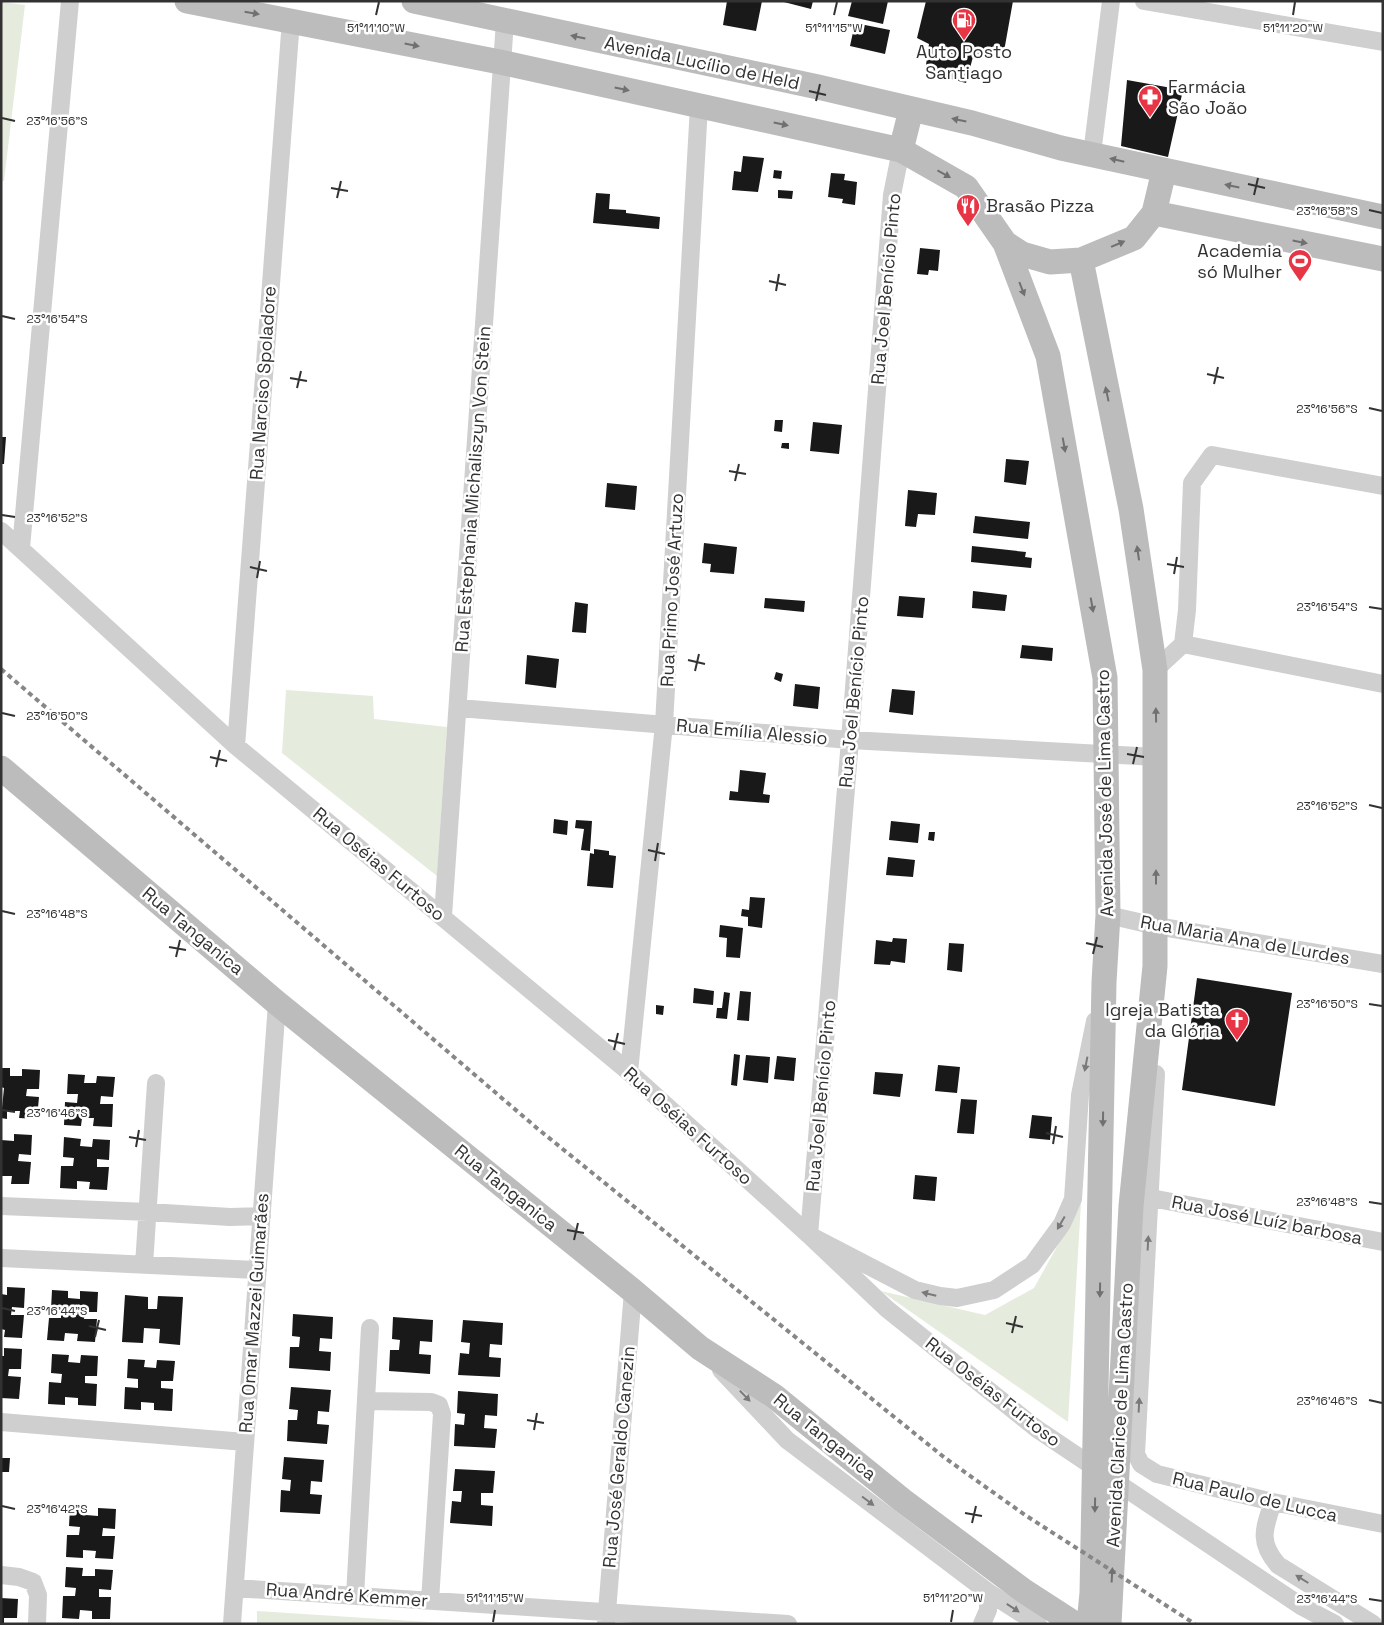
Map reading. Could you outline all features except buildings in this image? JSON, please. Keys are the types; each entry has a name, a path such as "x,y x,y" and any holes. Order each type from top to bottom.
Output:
{"street":[{"path":"21,548 70,1"},
{"path":"187,1 500,62 901,150 966,187 1005,243 1022,254 1050,262 1080,260 1134,238 1154,213 1164,171"},
{"name":"Avenida Lucílio de Held","path":"414,1 818,87 1164,171 1383,217"},
{"path":"1092,154 1111,1"},
{"path":"1144,1 1383,42"},
{"name":"Rua Narciso Spoladore","path":"236,746 291,20"},
{"name":"Rua Estephania Michaliszyn Von Stein","path":"443,916 459,708 500,62 505,21"},
{"name":"Rua Primo José Artuzo","path":"629,1072 664,724 699,106"},
{"path":"901,150 910,110"},
{"name":"Rua Joel Benício Pinto","path":"809,1235 892,205 901,150"},
{"path":"1154,213 1383,259"},
{"name":"Avenida José de Lima Castro","path":"1005,243 1048,356 1105,678 1108,915 1104,982 1102,1206"},
{"path":"1080,260 1131,509 1155,670 1155,966 1141,1202"},
{"path":"1155,670 1182,644 1186,610 1192,483 1212,455 1383,486"},
{"name":"Rua Oséias Furtoso","path":"1,531 236,746 629,1072 809,1235 886,1309 1036,1429 1301,1606 1335,1624"},
{"path":"1182,644 1383,684"},
{"name":"Rua Emília Alessio","path":"459,708 850,740 1105,756 1156,757"},
{"name":"Rua Tanganica","path":"1,768 277,1002 633,1291 700,1348 774,1396 902,1500 1024,1591 1075,1624"},
{"name":"Rua Maria Ana de Lurdes","path":"1108,915 1156,926 1383,964"},
{"path":"809,1235 915,1290 940,1296 957,1298 994,1290 1032,1266 1062,1224 1073,1199 1080,1095 1104,982"},
{"name":"Rua Omar Mazzei Guimarães","path":"232,1624 277,1002"},
{"path":"144,1265 156,1083"},
{"name":"Rua José Luíz barbosa","path":"1141,1202 1383,1242"},
{"name":"Rua Paulo de Lucca","path":"1141,1202 1136,1454 1141,1464 1157,1474 1273,1502 1383,1524"},
{"name":"Avenida Clarice de Lima Castro","path":"1109,1624 1141,1202"},
{"path":"1,1206 230,1217 262,1216"},
{"name":"Avenida Clarice de Lima Castro","path":"1090,1624 1102,1206"},
{"path":"1,1258 258,1270"},
{"name":"Rua José Geraldo Canezin","path":"606,1618 633,1291"},
{"path":"355,1596 370,1328"},
{"path":"700,1348 788,1440 988,1592 1038,1624"},
{"path":"366,1401 431,1402 439,1405 442,1414 430,1601"},
{"path":"1,1422 245,1442"},
{"path":"1273,1502 1264,1537 1266,1551 1278,1564 1372,1624"},
{"path":"1,1575 19,1576 33,1582 38,1595 37,1624"},
{"name":"Rua André Kemmer","path":"234,1588 430,1601 606,1618 788,1624"},
{"path":"982,1624 988,1610 988,1592"}],"shaded area":[{"path":"1,2 25,5 4,181 1,181"},
{"path":"286,690 373,696 374,719 447,727 437,876 282,753"},
{"path":"1081,1203 1068,1422 881,1291 985,1315 1034,1288"},
{"path":"257,1611 459,1624 257,1624"}],"railway":[{"path":"1,669 538,1129 945,1458 1025,1515 1195,1624"}],"place":[{"name":"Auto Posto Santiago","path":"964,41"},
{"name":"Farmácia São João","path":"1150,118"},
{"name":"Brasão Pizza","path":"968,227"},
{"name":"Academia só Mulher","path":"1300,282"},
{"name":"Igreja Batista da Glória","path":"1237,1041"}]}
